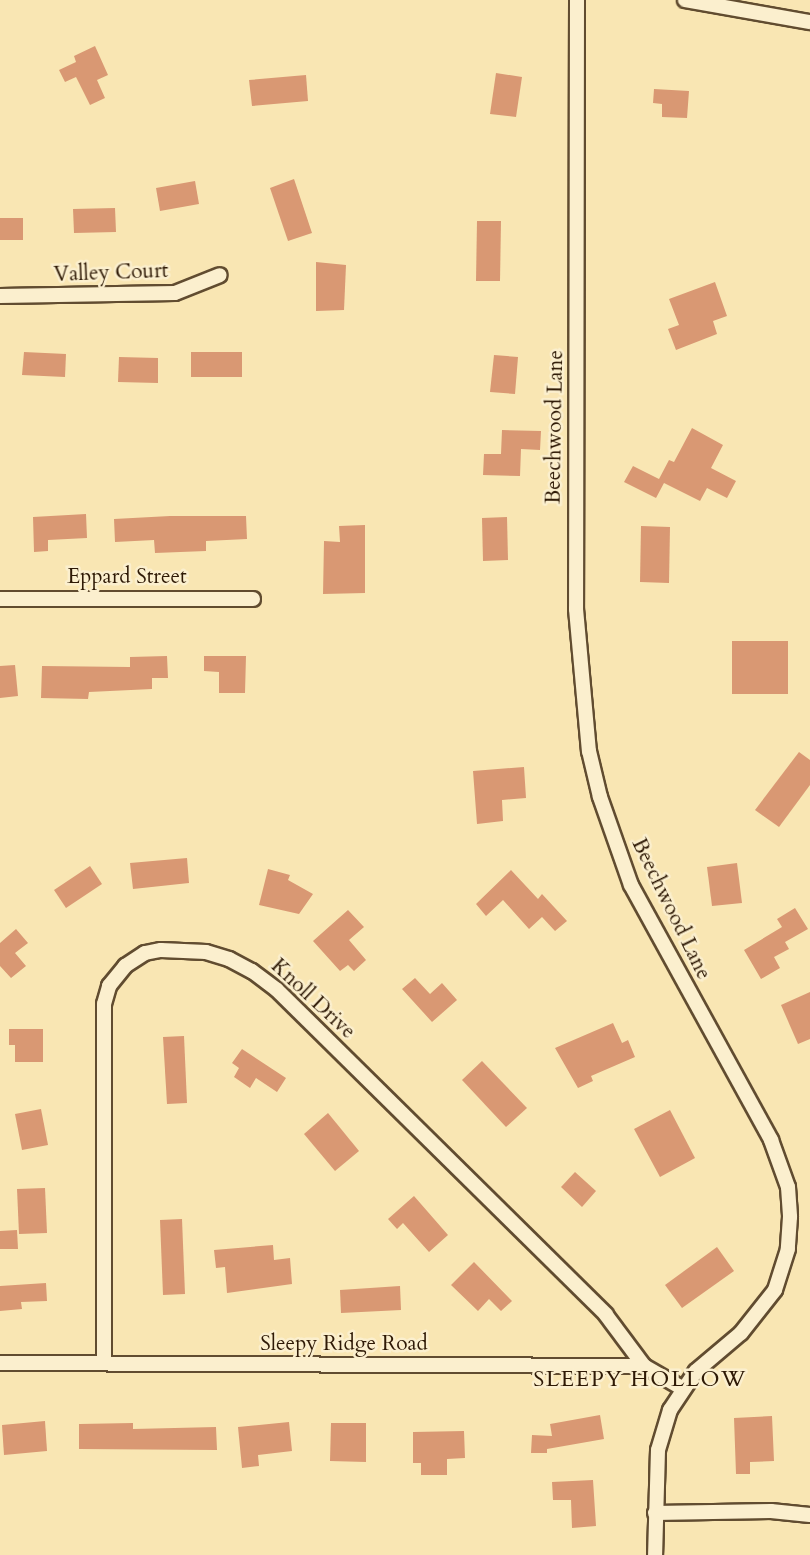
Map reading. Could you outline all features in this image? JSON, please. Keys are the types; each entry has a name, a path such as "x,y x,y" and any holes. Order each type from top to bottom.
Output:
{"street":[{"name":"Beechwood Lane","path":"577,0 576,609 589,751 600,797 631,885 771,1140 782,1164 790,1217 788,1249 775,1290 741,1334 696,1371 682,1389 662,1432 655,1513 655,1555"},
{"path":"685,0 810,22"},
{"name":"Valley Court","path":"0,296 175,293 220,275"},
{"name":"Eppard Street","path":"0,598 253,599"},
{"name":"Knoll Drive","path":"104,1363 104,1004 109,986 125,966 145,953 161,950 206,952 252,971 277,990 606,1315 645,1366"},
{"name":"Sleepy Ridge Road","path":"0,1363 645,1366"},
{"path":"645,1366 682,1389"},
{"path":"655,1513 771,1511 810,1515"}],"building":[{"path":"95,46 108,75 97,80 105,98 90,105 76,77 65,82 59,70 76,62 74,56"},
{"path":"496,73 522,77 516,117 490,114"},
{"path":"306,75 308,101 252,106 249,80"},
{"path":"654,89 689,91 687,118 662,117 662,104 653,103"},
{"path":"294,179 312,233 288,241 270,188"},
{"path":"195,181 199,204 160,211 156,188"},
{"path":"115,208 116,232 74,233 73,209"},
{"path":"0,218 23,218 23,240 0,240"},
{"path":"477,221 501,221 500,281 476,281"},
{"path":"316,262 346,265 344,310 316,311"},
{"path":"715,282 727,316 713,321 717,334 676,350 668,329 679,325 669,299"},
{"path":"24,352 66,354 65,377 22,375"},
{"path":"191,352 242,352 242,377 191,377"},
{"path":"494,355 518,357 515,394 490,392"},
{"path":"119,357 158,358 158,383 118,382"},
{"path":"692,428 723,445 711,468 736,481 727,498 707,488 700,501 664,483 656,498 624,482 633,466 659,479 669,460 674,462"},
{"path":"502,430 541,431 540,450 521,449 520,476 483,475 484,454 501,454"},
{"path":"86,514 87,538 48,540 48,551 34,552 33,517"},
{"path":"246,516 247,539 206,541 206,551 155,553 154,540 115,542 114,519"},
{"path":"507,517 508,560 483,561 482,518"},
{"path":"365,525 365,593 323,594 324,541 340,542 339,526"},
{"path":"641,526 670,527 669,583 640,582"},
{"path":"732,641 788,641 788,694 732,694"},
{"path":"167,656 168,678 152,678 152,689 89,692 88,699 41,698 42,666 130,667 130,657"},
{"path":"204,656 246,656 245,693 219,693 219,672 204,671"},
{"path":"15,665 18,696 0,698 0,666"},
{"path":"799,752 810,760 810,785 779,827 755,810"},
{"path":"524,767 526,798 502,800 503,821 477,824 473,771"},
{"path":"187,858 189,883 133,889 130,863"},
{"path":"737,863 742,903 712,906 707,867"},
{"path":"90,866 102,884 66,908 54,890"},
{"path":"268,869 290,875 288,880 313,894 299,914 259,905"},
{"path":"511,870 538,899 542,894 567,921 555,931 542,917 529,929 503,900 486,916 476,904"},
{"path":"795,908 808,929 785,942 789,949 774,957 780,968 761,979 744,950 782,927 777,919"},
{"path":"348,910 364,927 349,940 366,960 354,971 348,965 340,971 313,941"},
{"path":"16,929 28,943 15,953 26,966 11,978 0,966 0,943"},
{"path":"415,978 430,994 442,983 457,1000 432,1022 402,989"},
{"path":"810,992 810,1039 798,1044 781,1005"},
{"path":"613,1023 622,1043 628,1040 635,1057 591,1076 593,1081 578,1088 555,1048"},
{"path":"9,1029 43,1029 43,1062 15,1062 15,1045 9,1045"},
{"path":"184,1036 187,1103 167,1104 163,1037"},
{"path":"242,1049 286,1078 277,1092 256,1078 250,1088 234,1077 239,1068 232,1063"},
{"path":"482,1061 527,1108 506,1127 462,1080"},
{"path":"41,1109 48,1145 22,1150 15,1114"},
{"path":"670,1110 695,1158 660,1177 634,1129"},
{"path":"328,1113 359,1151 335,1171 304,1134"},
{"path":"575,1172 596,1191 582,1207 561,1187"},
{"path":"45,1188 47,1233 19,1234 17,1189"},
{"path":"414,1196 448,1235 429,1252 403,1223 397,1229 388,1219"},
{"path":"182,1219 185,1294 163,1295 160,1220"},
{"path":"17,1230 18,1249 0,1249 0,1231"},
{"path":"273,1245 274,1260 290,1258 292,1284 227,1293 225,1267 216,1268 214,1250"},
{"path":"717,1247 734,1271 682,1308 665,1285"},
{"path":"474,1262 512,1301 501,1311 489,1299 478,1311 451,1285"},
{"path":"46,1283 47,1301 21,1302 22,1309 0,1311 0,1286"},
{"path":"400,1286 401,1310 341,1313 340,1290"},
{"path":"600,1415 604,1439 547,1449 547,1453 531,1453 532,1435 552,1436 550,1424"},
{"path":"772,1416 774,1461 750,1462 750,1474 736,1474 734,1418"},
{"path":"45,1421 47,1451 4,1455 2,1425"},
{"path":"289,1422 292,1451 258,1455 259,1466 242,1468 238,1427"},
{"path":"133,1423 133,1429 216,1427 217,1450 79,1449 79,1424"},
{"path":"331,1423 366,1423 366,1462 330,1461"},
{"path":"464,1431 465,1458 447,1459 447,1475 421,1475 421,1463 413,1463 413,1432"},
{"path":"593,1480 596,1526 572,1528 571,1500 553,1500 552,1482"}],"district":[{"name":"SLEEPY HOLLOW","path":"640,1380"}]}
